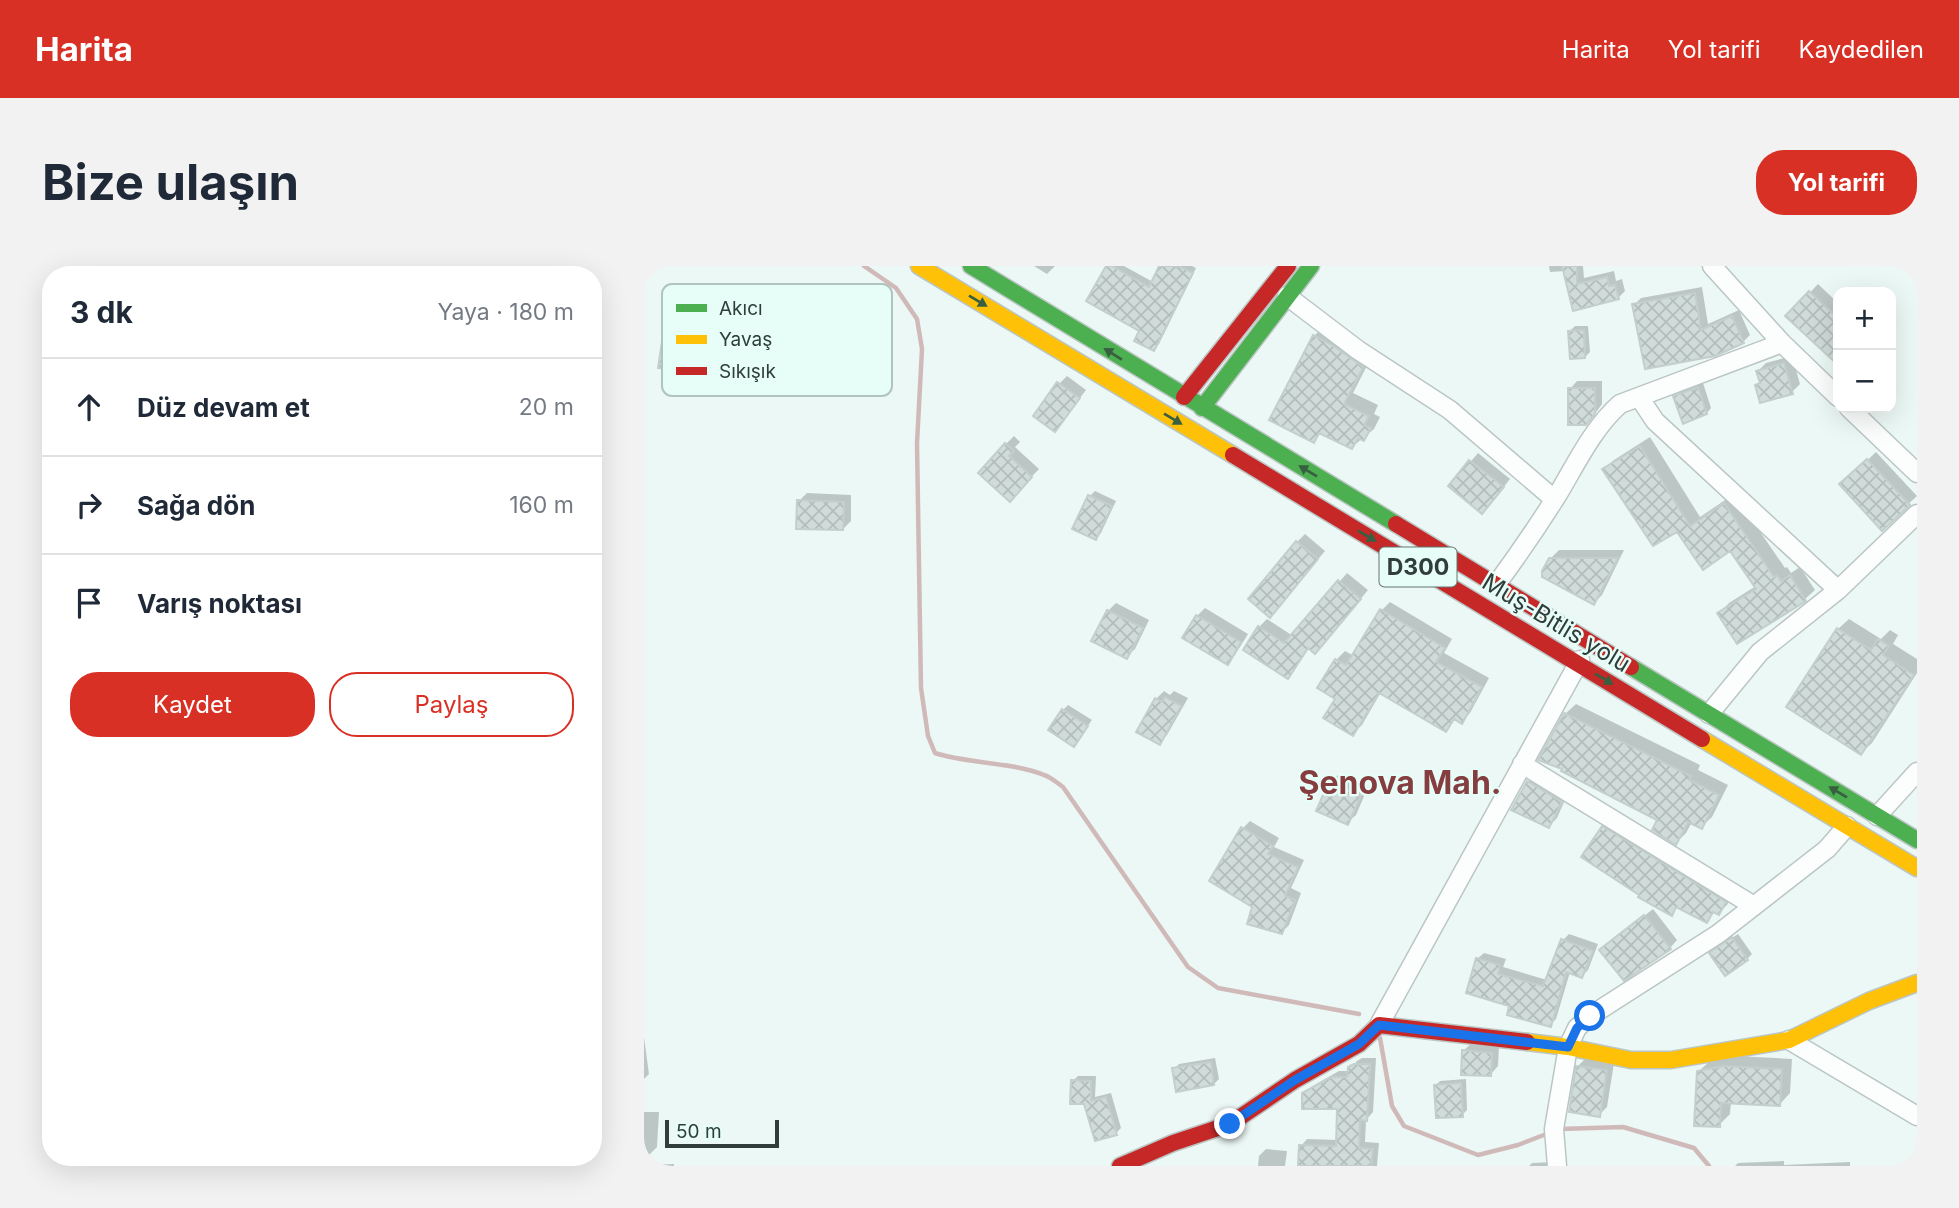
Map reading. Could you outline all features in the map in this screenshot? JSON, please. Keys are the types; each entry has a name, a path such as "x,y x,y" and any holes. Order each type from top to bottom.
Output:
{"main road":[{"name":"Muş-Bitlis yolu","path":"919,266 1917,867"},
{"name":"Muş-Bitlis yolu","path":"971,266 1917,841"},
{"path":"1184,397 1288,266"},
{"path":"1202,408 1311,266"},
{"path":"1401,556 1412,534"},
{"path":"1453,587 1465,566"},
{"path":"1121,1166 1173,1143 1230,1124 1295,1080 1359,1044 1379,1025 1568,1047 1631,1060 1691,1058 1789,1040 1869,1001 1917,983"}],"street":[{"path":"1712,266 1782,343 1833,392"},
{"path":"1287,296 1358,350 1450,410 1554,499"},
{"path":"1496,585 1529,540 1609,414 1620,404 1782,343"},
{"path":"1639,397 1655,421 1838,590"},
{"path":"1854,413 1917,473"},
{"path":"1709,714 1760,652 1838,590 1917,514"},
{"path":"1379,1025 1521,764 1591,642"},
{"path":"1521,764 1754,906"},
{"path":"1877,816 1917,772"},
{"path":"1556,1159 1554,1129 1568,1047 1577,1028 1590,1016 1717,934 1827,849 1847,825"},
{"path":"1789,1040 1917,1116"}],"building":[{"path":"1106,266 1112,266 1149,287 1159,266 1178,266 1193,273 1154,351 1134,341 1139,331 1086,301"},
{"path":"1562,266 1577,266 1577,284 1607,277 1609,286 1615,285 1619,299 1573,311"},
{"path":"1809,291 1833,313 1833,360 1785,316"},
{"path":"1695,293 1701,330 1732,316 1744,343 1715,356 1645,369 1632,304"},
{"path":"1584,330 1585,358 1570,359 1568,331"},
{"path":"1313,335 1363,367 1344,404 1369,416 1364,425 1371,428 1364,441 1358,438 1352,449 1319,433 1314,443 1269,420"},
{"path":"662,342 662,369 658,368"},
{"path":"1784,363 1793,394 1760,403 1755,385 1760,383 1756,371"},
{"path":"1057,382 1080,398 1055,432 1033,416"},
{"path":"1698,387 1707,414 1683,424 1673,396"},
{"path":"1568,388 1595,388 1595,414 1586,425 1568,425"},
{"path":"1005,443 1014,451 1009,456 1032,477 1010,502 978,473"},
{"path":"1640,446 1690,526 1724,503 1774,577 1777,575 1781,581 1790,575 1806,601 1737,644 1717,613 1756,589 1730,551 1703,570 1677,532 1653,546 1602,469"},
{"path":"1867,459 1910,505 1882,531 1839,484"},
{"path":"1469,460 1504,487 1482,514 1448,486"},
{"path":"1088,495 1112,506 1096,540 1072,529"},
{"path":"797,500 844,502 843,530 796,529"},
{"path":"1296,541 1318,559 1270,618 1248,599"},
{"path":"1549,558 1618,558 1594,605 1542,577"},
{"path":"1338,580 1361,599 1315,654 1308,648 1288,679 1243,650 1258,626 1284,643"},
{"path":"1380,609 1445,648 1436,662 1482,687 1462,724 1454,719 1446,732 1379,693 1353,736 1323,718 1335,699 1317,688 1335,659 1346,665"},
{"path":"1107,610 1143,628 1127,659 1091,641"},
{"path":"1196,615 1241,642 1228,665 1182,638"},
{"path":"1837,628 1871,650 1878,639 1889,646 1883,655 1914,675 1861,755 1786,707"},
{"path":"1165,697 1181,706 1160,745 1136,732 1155,698 1162,702"},
{"path":"1062,709 1088,726 1074,747 1048,730"},
{"path":"1564,713 1691,776 1689,780 1719,795 1702,829 1688,822 1676,845 1652,830 1657,820 1561,771 1562,769 1538,760"},
{"path":"1329,781 1361,795 1348,825 1316,811"},
{"path":"1527,781 1562,802 1549,828 1511,810"},
{"path":"1602,826 1726,902 1719,915 1713,912 1707,923 1676,907 1672,916 1638,897 1639,895 1581,857"},
{"path":"1241,827 1273,846 1268,854 1298,867 1285,896 1295,900 1282,934 1247,924 1252,907 1209,881"},
{"path":"1644,915 1671,949 1624,981 1599,950"},
{"path":"1732,937 1748,960 1725,976 1709,953"},
{"path":"1561,939 1593,951 1582,978 1566,972 1551,1027 1507,1015 1509,1006 1466,993 1476,958 1500,965 1498,974 1543,986"},
{"path":"1462,1050 1492,1053 1491,1076 1461,1075"},
{"path":"1211,1062 1214,1085 1176,1092 1172,1068"},
{"path":"1354,1064 1370,1064 1367,1121 1360,1120 1359,1148 1373,1149 1371,1166 1298,1166 1299,1145 1336,1146 1337,1109 1302,1109 1302,1093 1331,1077 1347,1077 1348,1067"},
{"path":"1576,1066 1607,1070 1600,1117 1569,1112"},
{"path":"1724,1066 1782,1069 1780,1106 1721,1103 1720,1127 1694,1126 1697,1071"},
{"path":"1071,1080 1091,1081 1091,1101 1106,1097 1117,1135 1095,1141 1084,1104 1070,1104"},
{"path":"1461,1083 1463,1117 1436,1118 1434,1085"}],"waterway":[{"path":"864,266 890,284"},
{"path":"892,285 917,319 922,349 917,443 921,688 928,736 935,753 1032,771 1049,777 1063,787 1188,967 1218,988 1359,1014"},
{"path":"1380,1038 1392,1106 1404,1126 1478,1155 1518,1145 1549,1133"},
{"path":"1560,1129 1623,1127 1694,1148 1709,1166"}],"traffic: fast":[{"path":"971,266 1396,524"},
{"path":"1202,408 1311,266"},
{"path":"1631,667 1917,840"}],"traffic: slow":[{"path":"919,266 1233,455"},
{"path":"1702,739 1917,868"},
{"path":"1527,1042 1631,1060 1671,1060 1789,1040 1869,1001 1917,983"}],"traffic: jam":[{"path":"1184,397 1288,266"},
{"path":"1233,455 1702,739"},
{"path":"1396,524 1631,667"},
{"path":"1120,1166 1173,1143 1230,1124 1295,1080 1359,1044 1379,1025 1527,1042"}],"district":[{"name":"Şenova Mah.","path":"1400,783"}],"route":[{"path":"1230,1124 1295,1080 1359,1044 1379,1025 1568,1047 1577,1028 1590,1016"}]}
